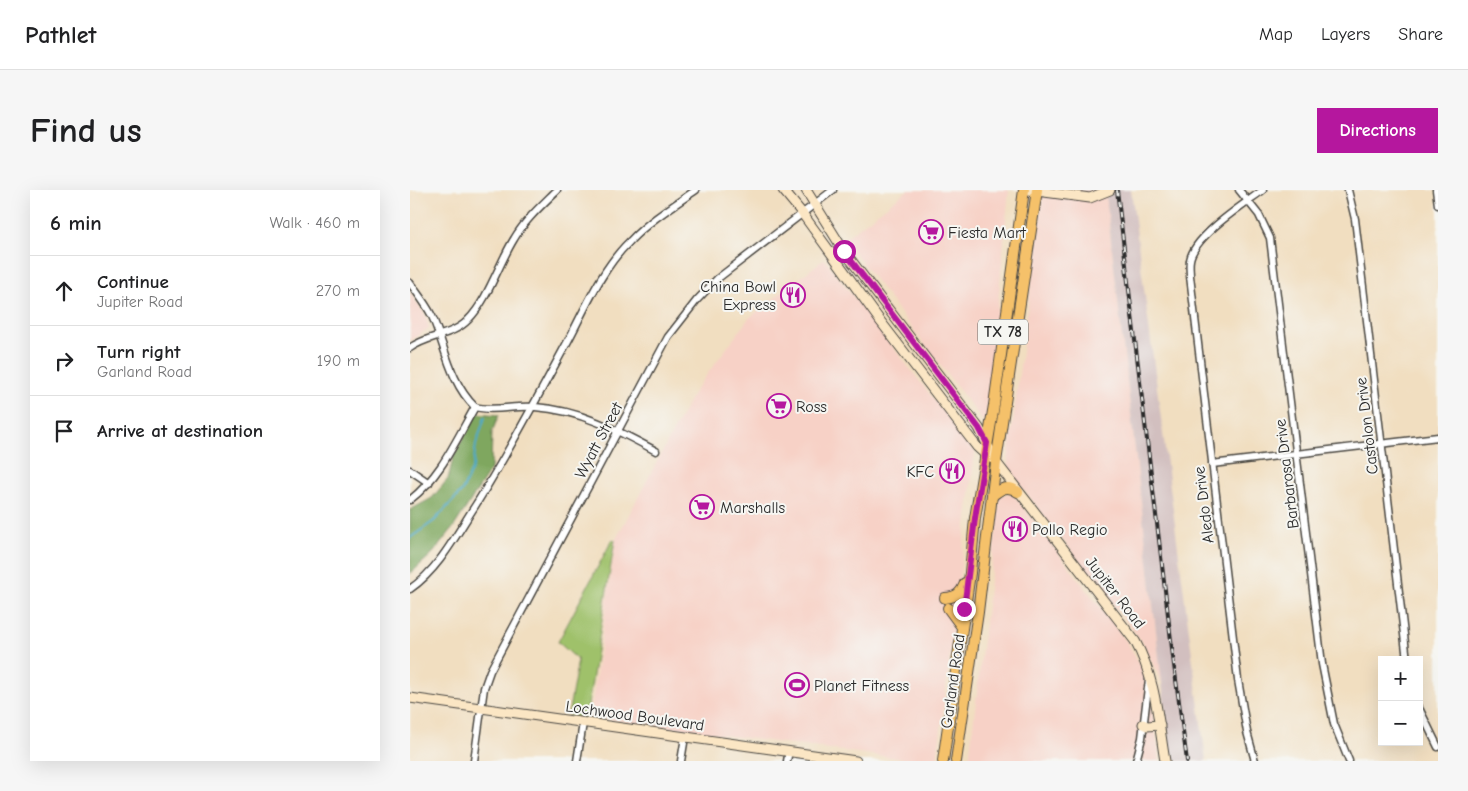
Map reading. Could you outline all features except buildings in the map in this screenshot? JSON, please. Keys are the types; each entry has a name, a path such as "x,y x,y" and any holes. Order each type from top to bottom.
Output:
{"main road":[{"name":"Garland Road","path":"943,761 970,573 975,518 1024,190"},
{"name":"Garland Road","path":"956,761 978,612 996,462 1026,262 1034,190"},
{"path":"1013,260 1026,262"},
{"path":"1001,346 1014,348"},
{"path":"992,496 999,490 1010,487 1018,492"},
{"path":"962,627 947,603 958,595 970,573"}],"street":[{"path":"410,348 422,340 460,327 468,320 478,308 514,238 532,214 557,190"},
{"path":"410,589 424,580 440,560 491,480 614,259 646,226 696,190"},
{"name":"Jupiter Road","path":"783,190 802,213 850,281 985,456 996,462"},
{"name":"Jupiter Road","path":"806,190 838,242 858,270 979,428 996,462 1135,641 1150,675 1160,723 1165,761"},
{"name":"Wyatt Street","path":"474,761 484,688 490,671 668,337 697,300 717,279 833,190"},
{"path":"1034,190 1090,198 1110,190"},
{"path":"1080,197 1100,190"},
{"name":"Barbarosa Drive","path":"1240,190 1259,215 1270,238 1322,664 1334,724 1349,761"},
{"path":"1248,201 1263,190"},
{"name":"Castolon Drive","path":"1348,190 1355,219 1407,656"},
{"path":"1436,190 1438,205"},
{"name":"Aledo Drive","path":"1248,201 1206,234 1196,246 1190,259 1190,276 1238,680 1245,723 1255,761"},
{"path":"850,281 858,270"},
{"path":"410,283 425,303 461,391 474,407 490,410 510,406 555,408 596,420 656,451"},
{"path":"922,374 927,361"},
{"path":"410,500 429,483 442,467 474,407"},
{"path":"1212,464 1438,437"},
{"path":"410,470 429,483"},
{"path":"1136,761 1142,738 1150,675"},
{"name":"Lochwood Boulevard","path":"410,698 850,761"},
{"path":"1423,716 1438,747"},
{"path":"1143,724 1147,722 1160,723"},
{"path":"577,761 583,723"},
{"path":"681,761 685,737"},
{"path":"787,761 789,751"}],"shaded area":[{"path":"908,190 1009,190 986,425 844,239"},
{"path":"1043,190 1105,190 1162,683 1143,643 1007,468"},
{"path":"1116,190 1131,190 1206,761 1171,761 1106,197"},
{"path":"824,259 975,452 937,761 919,761 590,717 616,539 694,392 749,318"},
{"path":"410,292 425,315 429,328 410,341"},
{"path":"1013,494 1127,642 1147,677 1160,761 969,761 1000,495"}],"green space":[{"path":"477,413 499,415 492,432 491,469 453,528 433,553 410,574 410,510 432,498 448,479 454,455"},
{"path":"612,540 615,540 586,718 568,715 578,660 558,642"}],"waterway":[{"path":"410,538 434,521 462,491 473,467 476,444 485,417"}],"railway":[{"path":"1117,190 1187,761"}],"place":[{"name":"Fiesta Mart","path":"931,232"},
{"name":"China Bowl Express","path":"793,295"},
{"name":"Ross","path":"779,406"},
{"name":"KFC","path":"952,471"},
{"name":"Marshalls","path":"702,507"},
{"name":"Pollo Regio","path":"1015,529"},
{"name":"Planet Fitness","path":"797,685"}],"route":[{"path":"844,251 979,428 987,443 975,518 970,573 964,609"}]}
